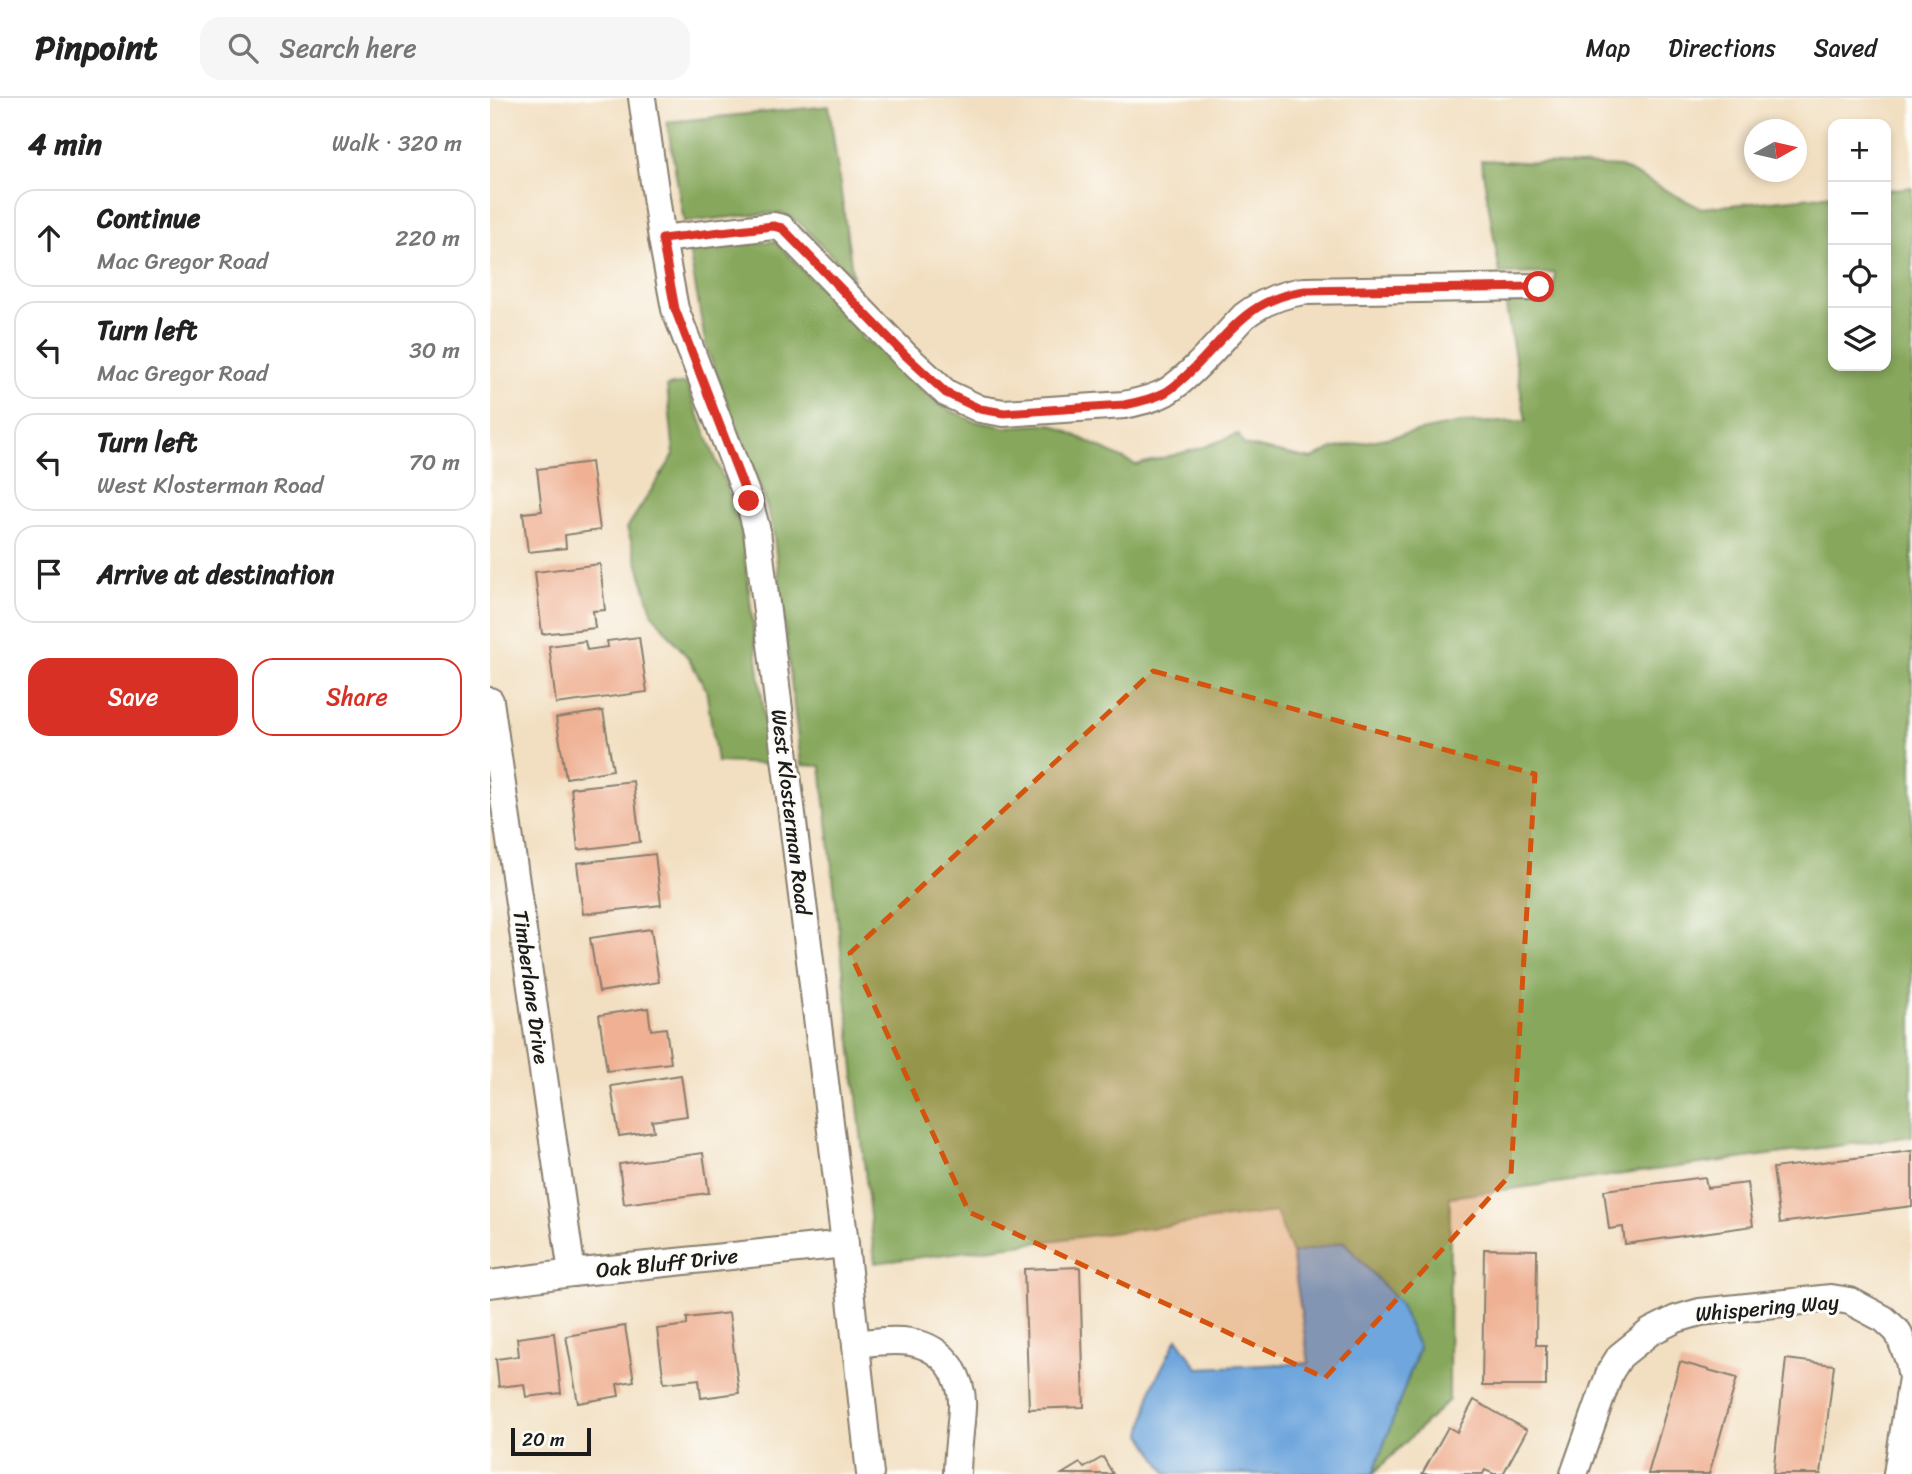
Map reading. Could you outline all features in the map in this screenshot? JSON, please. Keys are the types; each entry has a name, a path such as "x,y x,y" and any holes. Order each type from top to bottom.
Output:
{"street":[{"name":"West Klosterman Road","path":"642,98 675,309 749,501 757,531 845,1244 870,1474"},
{"path":"662,239 773,226 782,228 905,355 946,393 980,409 1004,413 1124,405 1163,393 1184,379 1254,308 1286,294 1305,291 1539,287"},
{"name":"Timberlane Drive","path":"490,701 572,1273"},
{"name":"Oak Bluff Drive","path":"490,1284 845,1244"},
{"name":"Whispering Way","path":"1574,1474 1610,1372 1620,1356 1650,1332 1676,1319 1700,1312 1831,1298 1850,1301 1884,1319 1898,1332 1909,1361 1912,1378 1897,1474"},
{"path":"856,1344 910,1341 936,1351 945,1359 961,1389 957,1474"}],"highlighted area":[{"path":"1153,671 1535,774 1511,1174 1325,1378 969,1212 850,953"}],"green space":[{"path":"829,106 853,278 800,223 785,214 771,213 684,222 667,122"},
{"path":"1481,160 1621,167 1700,208 1828,195 1828,371 1891,371 1891,189 1912,187 1912,1136 1450,1197 1449,1400 1373,1474 1419,1348 1344,1242 1292,1254 1276,1212 875,1263 821,766 801,765 773,529 764,497 706,347 689,250 775,241 860,330 861,339 875,345 935,403 973,421 1005,427 1052,424 1136,465 1204,447 1238,434 1244,445 1312,459 1331,449 1460,423 1526,421 1505,301 1554,300 1555,273 1500,274"},
{"path":"686,383 734,506 742,534 770,764 717,762 706,689 689,659 653,615 627,528 674,455 667,386"}],"water":[{"path":"1344,1242 1399,1303 1419,1348 1373,1474 1167,1474 1142,1434 1152,1387 1177,1338 1198,1368 1309,1363 1292,1254"}],"building":[{"path":"591,462 600,530 565,535 566,548 528,552 523,513 542,511 537,469"},
{"path":"600,564 605,610 593,611 595,628 542,634 535,572"},
{"path":"639,637 647,692 556,704 549,646 585,641 587,650 608,647 607,641"},
{"path":"603,711 613,770 566,778 556,718"},
{"path":"633,781 640,842 578,850 571,788"},
{"path":"655,854 661,905 583,914 577,863"},
{"path":"651,929 659,982 599,992 590,938"},
{"path":"648,1008 651,1030 666,1028 671,1063 607,1071 599,1015"},
{"path":"681,1075 687,1116 652,1121 654,1131 619,1136 611,1086"},
{"path":"1912,1151 1912,1206 1780,1223 1773,1168"},
{"path":"703,1153 709,1193 624,1204 619,1164"},
{"path":"1705,1177 1707,1188 1747,1183 1753,1226 1625,1244 1623,1227 1609,1229 1604,1190"},
{"path":"1484,1249 1537,1250 1536,1345 1546,1345 1546,1386 1482,1386"},
{"path":"1080,1267 1084,1407 1029,1409 1024,1269"},
{"path":"729,1313 739,1393 701,1398 699,1379 664,1383 657,1329 687,1325 687,1318"},
{"path":"625,1326 634,1381 617,1384 619,1396 578,1403 566,1336"},
{"path":"554,1333 561,1393 526,1397 524,1384 499,1387 496,1359 519,1356 517,1338"},
{"path":"1786,1359 1834,1365 1821,1474 1773,1474"},
{"path":"1680,1362 1737,1378 1709,1474 1648,1474"},
{"path":"1474,1400 1527,1430 1503,1474 1485,1470 1483,1474 1422,1474 1448,1427 1457,1432"},
{"path":"1103,1457 1113,1474 1062,1474 1080,1463 1084,1468"}],"route":[{"path":"749,501 675,309 662,239 773,226 782,228 905,355 946,393 980,409 1004,413 1124,405 1163,393 1184,379 1244,316 1279,296 1305,291 1539,287"}]}
